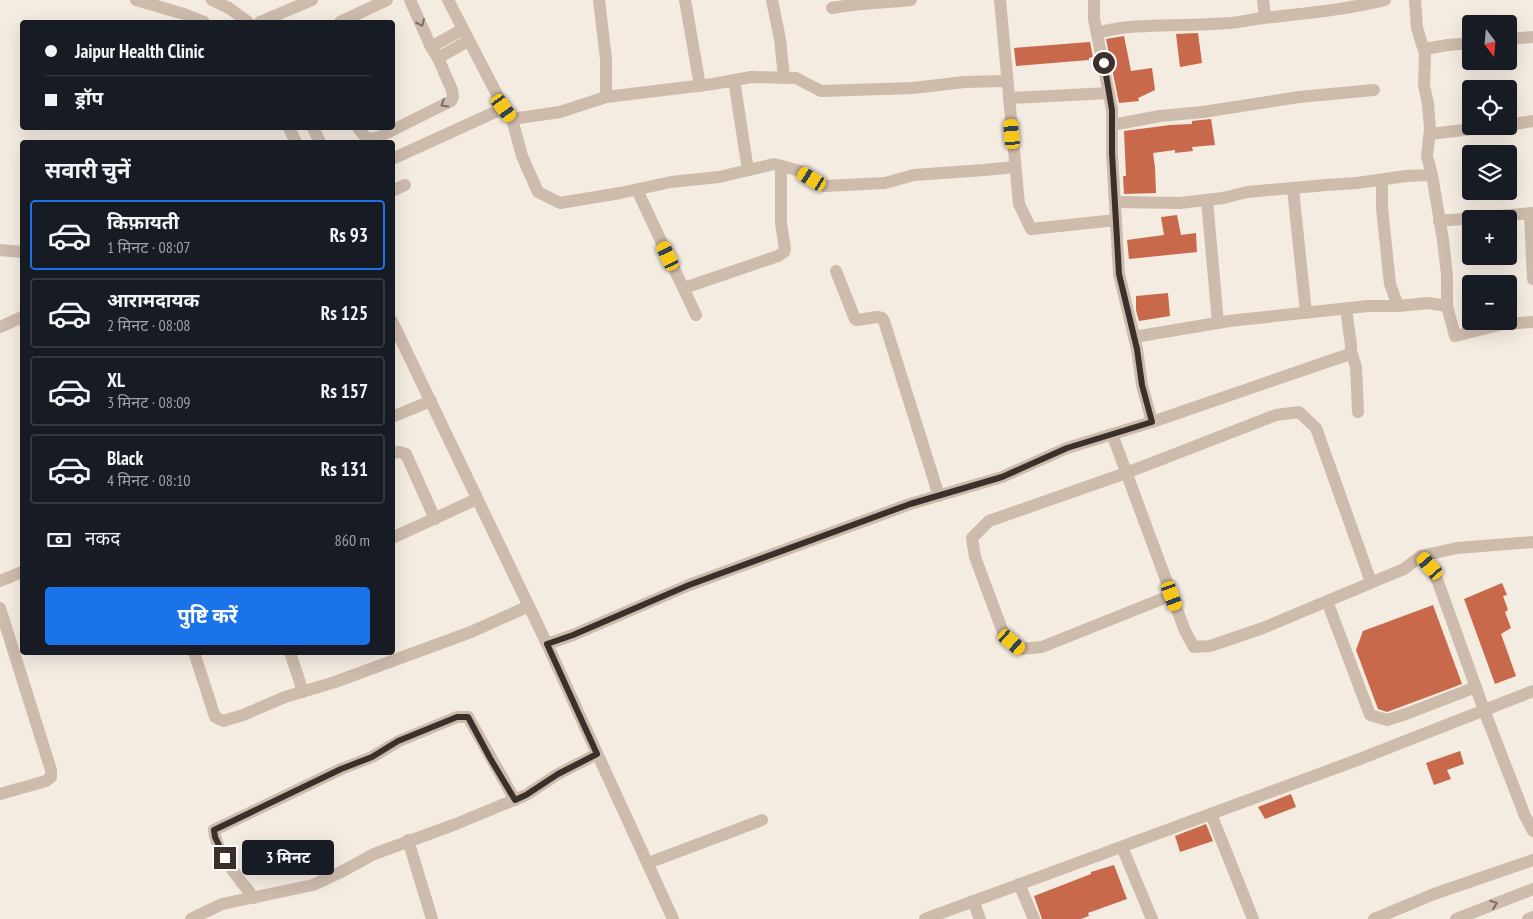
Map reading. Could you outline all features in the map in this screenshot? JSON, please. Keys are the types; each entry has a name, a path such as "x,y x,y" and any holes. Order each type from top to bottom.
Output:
{"street":[{"path":"136,0 199,20"},
{"path":"212,0 229,8 245,20"},
{"path":"265,20 312,0"},
{"path":"344,20 387,0"},
{"path":"395,129 451,101 453,96 435,52 410,0"},
{"path":"599,0 606,59 606,97"},
{"path":"685,0 700,86"},
{"path":"772,0 780,39 784,78"},
{"path":"832,8 852,4 882,4 911,0"},
{"path":"1000,0 1019,204 1031,229 1116,220"},
{"path":"1094,0 1094,19 1112,110 1112,153 1119,274 1134,337 1142,385 1152,422"},
{"path":"1263,0 1265,18"},
{"path":"1097,33 1110,29 1137,26 1232,22 1318,12 1386,0"},
{"path":"1404,0 1416,0 1417,28 1425,54 1424,85 1428,104 1430,134 1427,156 1440,221 1447,275 1447,306 1455,336 1503,324 1533,322"},
{"path":"451,1 468,41 504,108 512,119 522,156 538,192 560,203 637,190 671,182 719,177 774,164 800,172 824,186 885,183 914,175 1015,167"},
{"path":"435,52 463,30"},
{"path":"1518,38 1533,37"},
{"path":"435,52 468,41"},
{"path":"1424,49 1462,43"},
{"path":"512,119 560,112 606,97 700,86 751,77 796,78 821,91 1007,81"},
{"path":"734,80 748,170"},
{"path":"1112,125 1160,116 1203,112 1300,97 1374,90"},
{"path":"1009,98 1109,93"},
{"path":"395,158 504,108"},
{"path":"1517,124 1533,121"},
{"path":"360,130 367,139 377,138 393,130"},
{"path":"1430,134 1462,130"},
{"path":"684,288 778,256 784,252 781,223 780,166"},
{"path":"1116,202 1180,203 1223,198 1248,192 1432,175"},
{"path":"1382,180 1382,208 1390,284 1398,306"},
{"path":"395,190 405,185"},
{"path":"1293,189 1306,313"},
{"path":"637,190 696,315"},
{"path":"1207,200 1218,323"},
{"path":"1440,221 1532,213 1533,279"},
{"path":"0,250 20,252"},
{"path":"836,271 855,319 878,317 884,321 939,496"},
{"path":"1134,337 1218,323 1368,306 1428,303 1447,306"},
{"path":"547,644 573,635 689,585 910,504 1002,477 1067,448 1152,422 1347,355 1351,345 1346,309"},
{"path":"0,327 20,318"},
{"path":"395,327 547,644 673,919"},
{"path":"1350,350 1356,367 1358,412"},
{"path":"395,416 431,401"},
{"path":"1172,596 1042,647 1020,649 1004,636 975,557 972,538 988,521 1126,473 1276,415 1299,412 1316,428 1371,582"},
{"path":"1112,434 1185,631 1194,648 1210,646 1263,628 1404,569 1421,556 1457,548 1533,542"},
{"path":"395,453 406,454 435,519"},
{"path":"395,537 477,499"},
{"path":"1421,556 1430,566 1438,582 1484,710 1525,816 1533,831"},
{"path":"0,581 20,573"},
{"path":"1327,601 1370,715 1387,720 1476,687"},
{"path":"395,655 471,632 529,606"},
{"path":"0,608 3,628 51,770 51,777 46,781 0,794"},
{"path":"195,655 216,717 223,721 303,692 388,657"},
{"path":"291,655 303,692"},
{"path":"925,919 1360,759 1533,691"},
{"path":"254,898 225,858 215,837 214,830 341,769 372,757 398,741 438,724 457,717 468,717 515,800"},
{"path":"191,919 222,904 313,885 374,854 456,824 526,795 558,774 597,754"},
{"path":"1211,814 1253,919"},
{"path":"648,863 762,820"},
{"path":"408,840 432,919"},
{"path":"1122,846 1152,919"},
{"path":"1374,919 1434,894 1533,860"},
{"path":"1019,884 1034,919"},
{"path":"1456,919 1533,889"},
{"path":"973,901 980,919"},
{"path":"1528,919 1533,917"}],"building":[{"path":"1198,33 1202,63 1180,67 1176,34"},
{"path":"1124,36 1131,71 1152,68 1155,90 1138,98 1139,101 1119,103 1106,39"},
{"path":"1090,42 1093,57 1089,58 1089,60 1016,66 1014,48"},
{"path":"1211,119 1215,145 1192,147 1193,151 1175,153 1175,150 1153,153 1156,193 1124,194 1123,176 1126,176 1124,131 1192,124 1192,121"},
{"path":"1177,215 1181,235 1196,233 1197,252 1129,259 1127,240 1164,235 1161,217"},
{"path":"1168,293 1170,316 1139,321 1136,310 1136,296"},
{"path":"1502,583 1507,595 1503,596 1508,610 1505,612 1511,628 1501,634 1516,676 1495,684 1464,599"},
{"path":"1433,605 1462,684 1387,712 1378,709 1356,650 1363,631"},
{"path":"1460,751 1464,764 1447,770 1451,779 1434,785 1426,763"},
{"path":"1291,794 1296,807 1265,819 1258,807"},
{"path":"1206,824 1213,841 1180,852 1175,836"},
{"path":"1114,865 1127,899 1088,913 1089,916 1081,919 1042,919 1034,896 1091,874 1091,872"}],"route":[{"path":"225,858 215,837 214,830 341,769 372,757 398,741 457,717 468,717 515,800 526,795 558,774 597,754 547,644 573,635 689,585 910,504 1002,477 1067,448 1152,422 1142,385 1137,349 1119,274 1112,153 1112,110 1104,63"}]}
